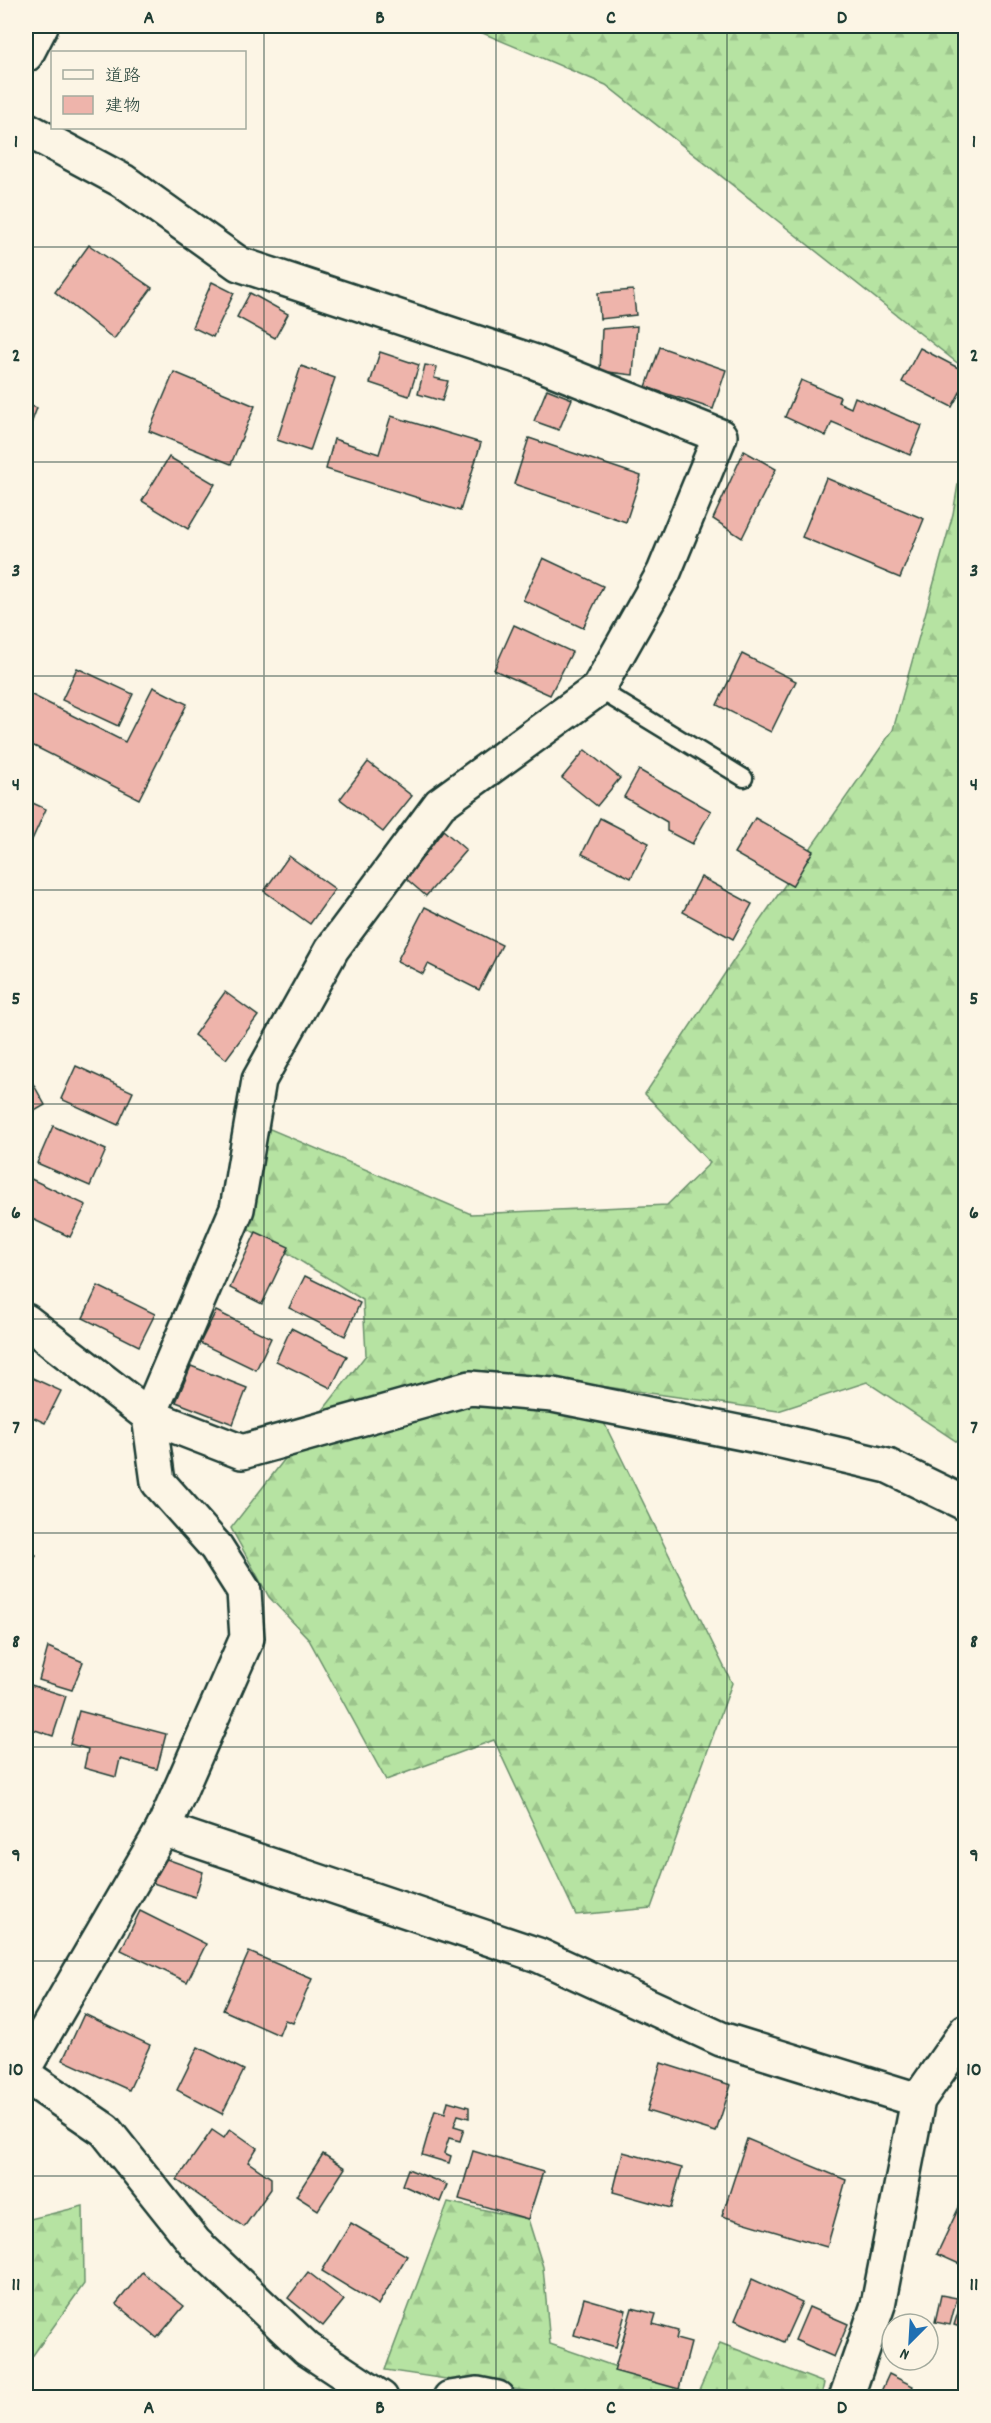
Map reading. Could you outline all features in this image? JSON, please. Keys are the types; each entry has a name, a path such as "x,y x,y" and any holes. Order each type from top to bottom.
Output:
{"street":[{"path":"26,55 41,26"},
{"path":"26,129 123,181 239,264 535,362 720,436 664,572 598,689 440,804 332,949 259,1080 237,1209 149,1416 158,1482 216,1547 244,1591 247,1638 163,1829 26,2065"},
{"path":"26,1321 149,1416 242,1452 470,1388 553,1395 777,1440 888,1466 966,1504"},
{"path":"163,1829 538,1955 721,2039 918,2100"},
{"path":"846,2397 878,2305 918,2100 966,2031"},
{"path":"26,2076 105,2130 195,2243 307,2349 381,2397"},
{"path":"450,2397 477,2394 497,2397"}],"lane":[{"path":"598,689 744,778"}],"green space":[{"path":"466,26 965,26 965,369 606,85"},
{"path":"965,442 965,1447 867,1382 778,1411 585,1384 732,1683 651,1908 576,1915 494,1740 386,1780 308,1638 269,1597 231,1528 366,1355 363,1300 244,1226 256,1123 471,1214 667,1205 710,1163 645,1094 757,925 893,730 953,514"},
{"path":"448,2202 528,2219 543,2267 550,2344 697,2395 720,2343 824,2383 821,2397 574,2398 385,2370"},
{"path":"83,2206 84,2284 26,2365 26,2220"}],"building":[{"path":"89,245 152,288 114,339 55,292"},
{"path":"212,282 234,293 213,337 192,327"},
{"path":"633,290 636,315 600,319 598,293"},
{"path":"250,293 288,314 275,338 237,317"},
{"path":"637,326 633,375 600,371 602,329"},
{"path":"660,347 726,370 713,409 646,387"},
{"path":"920,348 966,372 966,381 952,407 902,382"},
{"path":"380,352 419,365 409,396 370,383"},
{"path":"425,365 437,367 434,378 448,381 442,401 418,394"},
{"path":"301,366 335,378 310,451 277,440"},
{"path":"174,372 255,406 231,464 149,431"},
{"path":"801,380 840,397 838,402 851,408 855,397 922,426 910,455 832,422 826,436 785,417"},
{"path":"547,389 572,399 559,430 534,421"},
{"path":"26,404 37,408 26,437"},
{"path":"391,416 481,443 460,511 326,469 334,439 379,454"},
{"path":"529,438 641,476 626,522 514,484"},
{"path":"744,451 776,469 742,538 713,519"},
{"path":"169,457 215,484 188,529 142,501"},
{"path":"826,478 924,519 900,578 802,537"},
{"path":"543,558 603,586 583,628 523,600"},
{"path":"514,625 572,652 550,695 494,670"},
{"path":"742,654 796,681 771,732 717,705"},
{"path":"77,668 133,694 118,726 62,700"},
{"path":"153,687 187,704 139,799 26,742 26,692 125,742"},
{"path":"585,750 620,778 597,806 562,778"},
{"path":"368,762 412,796 383,832 340,799"},
{"path":"639,770 711,811 692,844 667,831 667,822 624,797"},
{"path":"26,800 46,809 31,842 26,839"},
{"path":"600,818 649,843 631,878 582,854"},
{"path":"755,818 813,851 792,886 734,853"},
{"path":"443,830 466,850 426,896 403,876"},
{"path":"289,856 335,889 310,924 264,891"},
{"path":"701,877 752,904 733,939 683,912"},
{"path":"425,907 502,945 479,990 428,964 423,974 397,961"},
{"path":"225,992 258,1016 226,1059 194,1035"},
{"path":"76,1066 133,1092 118,1125 61,1099"},
{"path":"26,1071 45,1105 26,1116"},
{"path":"53,1126 106,1150 90,1186 37,1163"},
{"path":"29,1178 86,1205 70,1237 26,1216 26,1187"},
{"path":"256,1232 289,1247 262,1304 230,1288"},
{"path":"305,1276 360,1303 345,1336 289,1308"},
{"path":"98,1286 155,1314 139,1346 83,1318"},
{"path":"216,1311 271,1338 256,1370 200,1343"},
{"path":"291,1328 347,1356 331,1388 276,1361"},
{"path":"191,1366 247,1388 233,1424 176,1402"},
{"path":"26,1375 61,1391 45,1423 26,1414"},
{"path":"26,1549 36,1555 26,1572"},
{"path":"48,1647 83,1662 72,1690 39,1680"},
{"path":"31,1685 66,1696 53,1736 26,1727 26,1705"},
{"path":"79,1711 166,1734 157,1769 120,1759 116,1777 84,1768 88,1749 70,1744"},
{"path":"161,1857 203,1872 195,1897 153,1883"},
{"path":"140,1911 206,1944 187,1982 121,1950"},
{"path":"249,1952 312,1979 293,2023 285,2020 279,2035 223,2010"},
{"path":"84,2014 150,2045 129,2090 63,2060"},
{"path":"198,2047 244,2070 222,2114 177,2090"},
{"path":"661,2063 731,2085 716,2132 647,2111"},
{"path":"448,2101 469,2107 469,2118 458,2115 454,2126 464,2129 460,2141 449,2138 444,2153 451,2156 449,2163 422,2155 435,2110 445,2113"},
{"path":"230,2129 257,2148 248,2162 271,2178 271,2189 244,2227 177,2180 212,2130 224,2138"},
{"path":"747,2139 846,2180 827,2247 722,2216"},
{"path":"966,2149 966,2164 960,2162"},
{"path":"473,2151 543,2172 528,2219 459,2199"},
{"path":"623,2152 682,2168 671,2208 613,2192"},
{"path":"323,2154 345,2168 318,2210 296,2196"},
{"path":"408,2169 447,2185 440,2202 402,2185"},
{"path":"961,2203 966,2205 966,2267 937,2254"},
{"path":"351,2223 407,2256 378,2305 322,2271"},
{"path":"142,2272 184,2306 157,2338 116,2304"},
{"path":"308,2272 344,2300 323,2326 288,2298"},
{"path":"752,2279 802,2302 784,2342 735,2320"},
{"path":"941,2295 957,2298 950,2325 940,2323 940,2312 937,2312"},
{"path":"584,2298 626,2310 616,2347 574,2335"},
{"path":"962,2300 966,2301 966,2329 954,2325"},
{"path":"809,2307 848,2324 834,2357 795,2340"},
{"path":"632,2308 656,2314 653,2324 678,2331 676,2339 691,2343 679,2389 614,2371"},
{"path":"889,2374 913,2386 908,2398 878,2398"}]}
